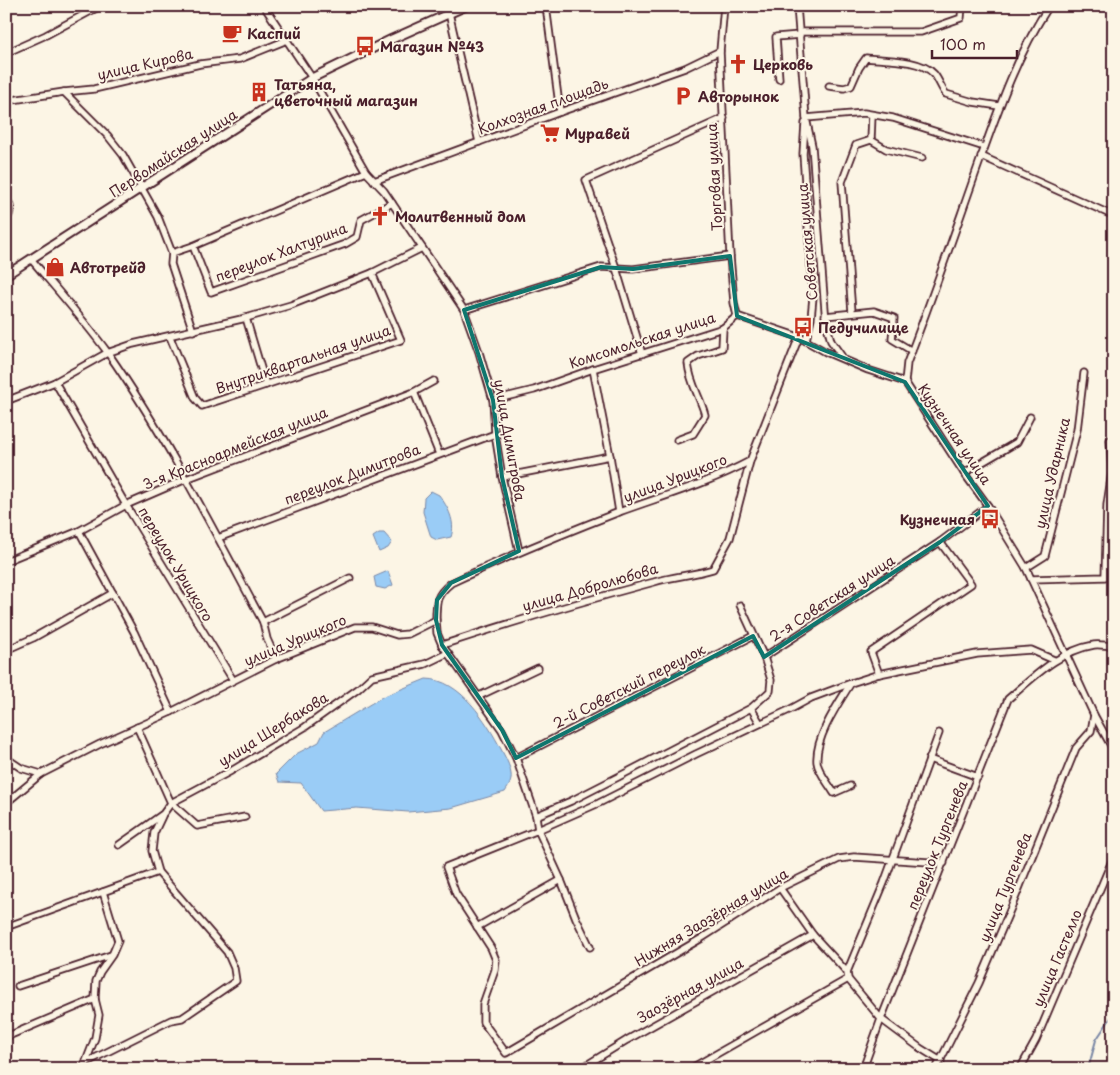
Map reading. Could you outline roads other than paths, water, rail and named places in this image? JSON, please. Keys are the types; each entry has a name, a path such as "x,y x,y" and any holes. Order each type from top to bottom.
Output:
{"main road":[{"name":"Первомайская улица","path":"6,275 312,78 466,6"}],"street":[{"path":"6,53 46,35 100,6"},
{"name":"улица Димитрова","path":"264,6 312,78 366,172 392,203 464,310 493,400 495,434 502,477 519,551"},
{"path":"546,6 560,112"},
{"name":"Торговая улица","path":"724,6 720,51 730,256 737,316"},
{"name":"Советская улица","path":"797,6 806,118 812,146 826,316 831,341 844,360"},
{"path":"779,79 776,38 800,33 921,32 962,18 962,6"},
{"name":"Кузнечная улица","path":"1049,6 1022,53 999,106 912,351 905,382 964,473 988,506 1026,568 1094,715 1114,751"},
{"path":"449,13 479,142"},
{"name":"улица Кирова","path":"6,101 94,89 200,64 240,58 286,40"},
{"name":"Колхозная площадь","path":"374,181 685,68 720,51"},
{"path":"829,86 844,88 851,86 866,58 912,62 934,74 946,94 973,102 999,106"},
{"path":"64,92 108,136 123,155 143,187 158,217 172,253 171,264 193,331"},
{"path":"806,118 864,113 893,118 984,147"},
{"path":"871,140 872,115"},
{"path":"642,354 616,268 586,180 724,118"},
{"name":"Советская улица","path":"806,118 803,154 814,297 812,318 806,340"},
{"path":"852,312 842,182 856,145 871,140 886,149 922,158"},
{"path":"981,156 1114,216"},
{"path":"172,253 193,246 366,172"},
{"path":"6,199 10,206 9,215 6,217"},
{"name":"переулок Халтурина","path":"193,246 211,292 345,244 357,237 361,220 392,203"},
{"path":"6,401 55,382 107,352 291,305 372,272 422,248"},
{"path":"464,310 601,267 633,269 730,256"},
{"path":"31,259 107,352 186,478 264,622 267,639 276,658"},
{"name":"Внутриквартальная улица","path":"170,337 195,398 202,406 266,386 401,340 372,272"},
{"path":"826,316 874,311 894,318 892,339 912,351"},
{"path":"737,316 799,337 844,360 905,382"},
{"name":"Комсомольская улица","path":"493,400 534,390 593,369 723,328 737,316"},
{"path":"246,318 266,386"},
{"path":"677,440 693,434 705,415 695,392 688,363 698,356 722,348 723,328"},
{"path":"750,461 799,337"},
{"path":"593,369 619,512"},
{"name":"улица Ударника","path":"1026,568 1045,556 1077,430 1084,373"},
{"name":"3-я Красноармейская улица","path":"6,561 79,531 126,505 186,478 414,392 434,381"},
{"name":"переулок Урицкого","path":"55,382 126,505 233,680"},
{"path":"414,392 439,454"},
{"path":"964,473 1017,442 1030,417"},
{"name":"переулок Димитрова","path":"218,538 495,434"},
{"path":"1031,579 1105,577 1107,505 1112,472 1110,440"},
{"path":"502,477 610,456"},
{"name":"улица Урицкого","path":"6,803 42,774 100,744 171,712 276,658 355,628 372,627 398,635 408,634 436,620 436,600 441,591 451,582 519,551 719,476 750,461"},
{"name":"улица Добролюбова","path":"442,645 512,622 630,588 671,577 695,575 713,569 730,538 750,461"},
{"name":"2-я Советская улица","path":"536,816 610,781 751,708 770,690 771,680 764,657 940,542 988,506"},
{"path":"79,531 134,632 171,712"},
{"path":"879,674 871,652 971,584 940,542"},
{"path":"264,622 350,578"},
{"path":"6,650 32,638 113,593"},
{"path":"740,605 764,657"},
{"path":"436,620 437,633 442,645 502,730 516,758 536,816 538,830 590,947"},
{"name":"2-й Советский переулок","path":"516,758 753,636"},
{"name":"переулок Тургенева","path":"863,1069 1008,699 1054,660 1066,654 1094,645 1114,646"},
{"path":"561,880 477,927 456,894 446,867 599,803 811,698 851,683 879,674 977,654 1032,650 1054,660"},
{"name":"улица Щербакова","path":"119,845 163,814 171,803 231,771 305,727 358,689 372,676 425,664 448,653"},
{"path":"479,696 538,668"},
{"path":"850,786 834,793 817,762 818,745 833,712 851,683"},
{"path":"751,708 760,723"},
{"name":"улица Тургенева","path":"936,1069 979,983 1076,748 1091,732 1094,715"},
{"path":"137,727 171,803 197,826 245,817"},
{"path":"690,1069 847,975 884,883 939,733"},
{"path":"6,758 21,768 42,774"},
{"path":"929,759 978,777"},
{"path":"84,1066 171,1020 182,1018 236,981 234,968 227,952 158,872 152,851 154,833 163,814"},
{"name":"улица Гастелло","path":"1020,1069 1036,1040 1114,856"},
{"name":"Нижняя Заозёрная улица","path":"477,927 496,960 495,970 483,1004 483,1022 506,1053 702,938 780,888 839,859 854,857 944,863"},
{"path":"6,927 158,872"},
{"path":"780,888 813,935 881,1019 941,1061"},
{"path":"84,1066 95,1038 99,1015 95,999 96,981 118,941 103,892"},
{"name":"Заозёрная улица","path":"580,1069 635,1035 813,935"},
{"path":"18,986 112,955"},
{"path":"6,1037 95,999"}],"water":[{"path":"431,491 439,495 448,510 452,520 451,537 437,540 431,537 423,512 424,498"},
{"path":"379,533 384,533 392,542 388,548 379,552 373,537"},
{"path":"388,571 393,585 385,589 376,587 374,577"},
{"path":"426,679 450,686 461,694 480,715 510,767 511,779 505,792 451,808 408,812 357,808 321,811 301,783 279,782 276,774 296,754 319,742 324,732 382,697"}],"waterway":[{"path":"1088,1069 1096,1040 1114,1013"}],"place":[{"name":"Каспий","path":"232,33"},
{"name":"Магазин №43","path":"365,46"},
{"name":"Церковь","path":"738,64"},
{"name":"Татьяна, цветочный магазин","path":"259,92"},
{"name":"Авторынок","path":"683,96"},
{"name":"Муравей","path":"550,133"},
{"name":"Молитвенный дом","path":"380,216"},
{"name":"Автотрейд","path":"55,267"},
{"name":"Педучилище","path":"803,327"},
{"name":"Кузнечная","path":"990,519"}]}
